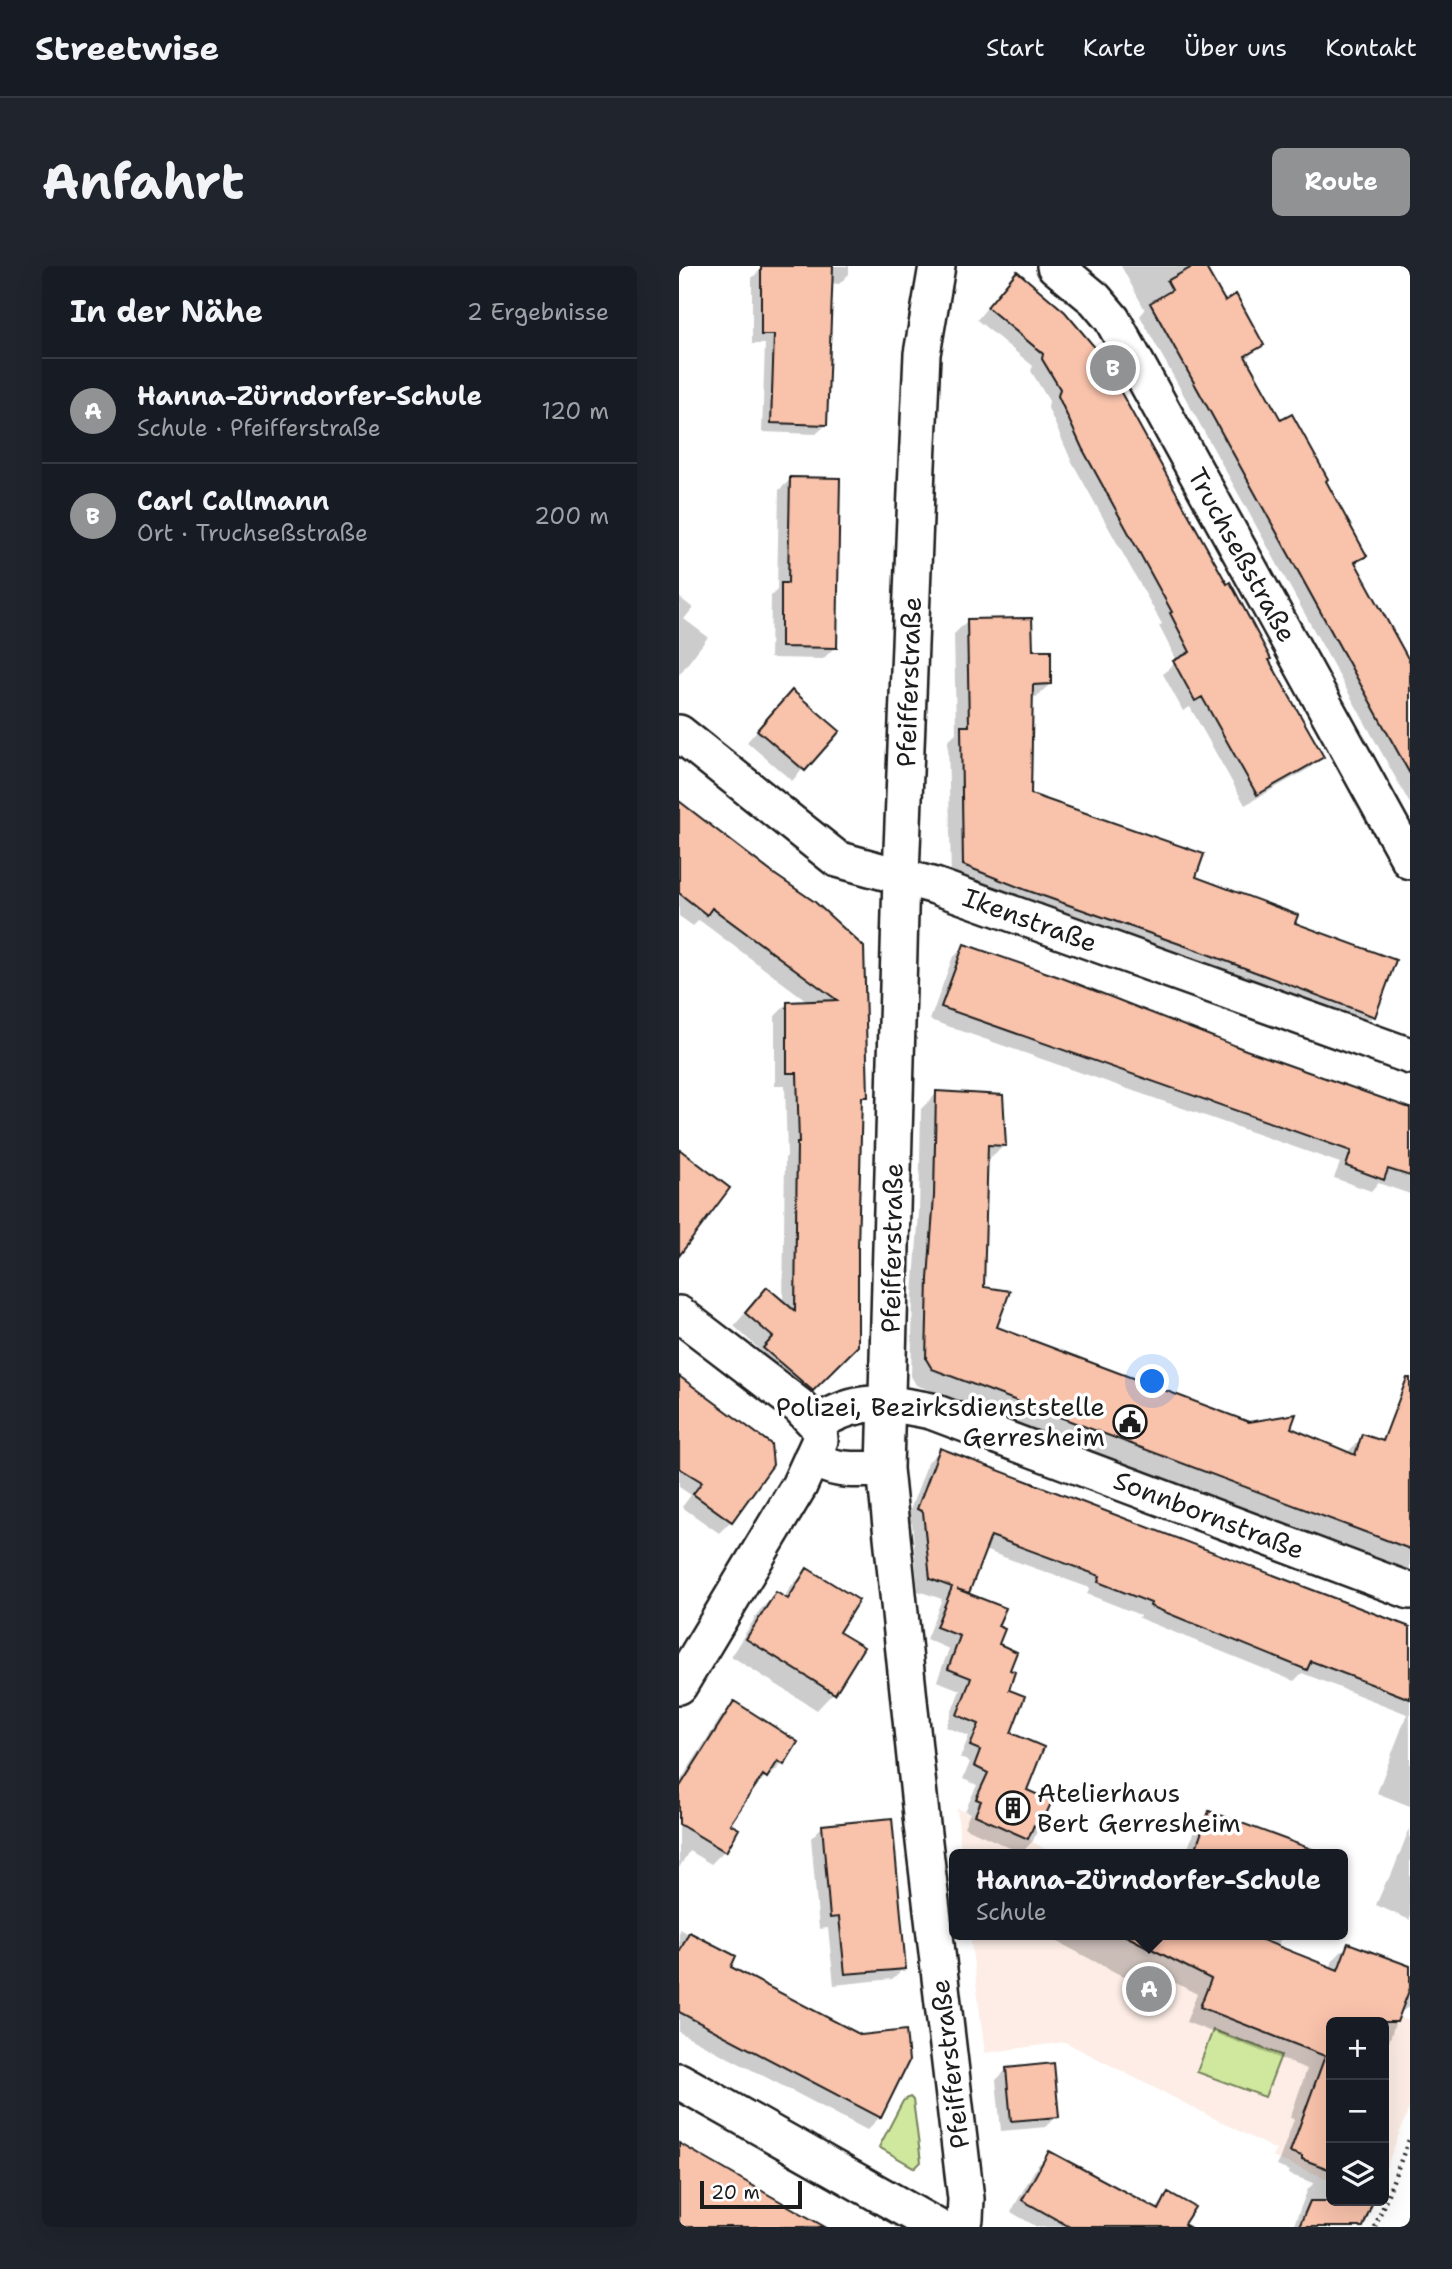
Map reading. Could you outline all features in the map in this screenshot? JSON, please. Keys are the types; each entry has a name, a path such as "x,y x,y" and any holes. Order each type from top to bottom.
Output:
{"street":[{"name":"Pfeifferstraße","path":"937,266 922,354 901,875 885,1469 920,1811 966,2199 962,2227"},
{"name":"Truchseßstraße","path":"1055,266 1095,299 1112,319 1410,861"},
{"name":"Ikenstraße","path":"679,733 837,859 901,875 1410,1056"},
{"path":"679,1314 799,1406 825,1466 838,1470 885,1469"},
{"name":"Sonnbornstraße","path":"814,1441 841,1409 888,1402 931,1411 1410,1591"},
{"path":"679,1686 799,1486 814,1441"},
{"path":"679,2081 937,2227"}],"path":[{"path":"1375,2227 1410,2137"}],"shaded area":[{"path":"957,1808 1045,1849 961,1849"},
{"path":"971,1940 1212,1940 1259,1965 1410,2021 1410,2106 1389,2160 1389,2017 1326,2017 1326,2178 1272,2157 1276,2150 1065,2042 985,2053"}],"green space":[{"path":"1213,2030 1281,2055 1265,2097 1197,2072"},
{"path":"910,2097 913,2100 921,2162 915,2168 879,2147 903,2101"}],"building":[{"path":"761,266 833,266 827,425 771,423 774,335 761,335"},
{"path":"1194,266 1205,266 1225,301 1236,294 1264,345 1245,356 1281,420 1292,414 1367,556 1355,562 1410,662 1410,774 1150,303 1172,290 1167,281"},
{"path":"1017,271 1065,312 1098,351 1227,584 1230,582 1271,659 1269,660 1324,757 1257,795 1202,697 1195,701 1173,661 1190,652 1170,613 1172,612 1082,448 1058,396 1060,389 1042,359 1043,354 987,307"},
{"path":"790,477 840,478 837,648 781,647 781,583 788,583"},
{"path":"1032,618 1033,650 1051,650 1051,684 1033,685 1031,794 1204,854 1196,877 1298,915 1295,923 1396,960 1375,1017 963,865 961,726 969,726 967,619"},
{"path":"792,690 840,731 805,771 757,730"},
{"path":"679,801 815,902 864,947 868,1097 862,1097 858,1346 813,1391 763,1348 773,1337 745,1313 767,1287 795,1311 799,1143 797,1073 787,1073 787,1002 837,1000 712,908 707,915 679,893"},
{"path":"964,944 1065,979 1246,1050 1410,1108 1410,1176 1388,1169 1384,1180 1346,1166 1351,1151 941,1007"},
{"path":"936,1091 1003,1095 1006,1146 988,1145 984,1287 1010,1291 997,1327 1249,1422 1296,1414 1291,1428 1355,1455 1362,1434 1383,1441 1407,1378 1410,1378 1410,1549 932,1369 926,1359"},
{"path":"679,1149 730,1188 679,1256"},
{"path":"679,1376 771,1444 773,1465 732,1522 693,1494 702,1482 679,1468"},
{"path":"940,1448 1410,1627 1410,1699 1311,1661 1307,1670 1150,1606 1151,1603 1098,1582 1100,1576 991,1536 969,1593 957,1589 1006,1608 998,1626 1005,1629 999,1644 1017,1652 1010,1670 1015,1672 1009,1690 1025,1696 1011,1733 1044,1747 1027,1790 1052,1801 1040,1828 1034,1825 1028,1839 975,1815 981,1801 976,1799 988,1773 974,1766 980,1750 970,1746 979,1724 957,1715 971,1678 948,1669 960,1636 936,1627 952,1587 930,1579 923,1512 917,1509"},
{"path":"807,1568 859,1600 839,1632 864,1647 835,1694 746,1639 776,1592 788,1599"},
{"path":"734,1701 798,1742 784,1765 778,1761 767,1778 763,1775 730,1824 739,1829 726,1852 679,1824 679,1788"},
{"path":"1209,1811 1312,1849 1196,1849"},
{"path":"892,1818 906,1969 845,1974 839,1917 830,1918 822,1825"},
{"path":"689,1932 736,1956 731,1967 861,2035 906,2030 909,2061 881,2118 679,2012 679,1953"},
{"path":"1134,1940 1263,1940 1338,1970 1348,1943 1410,1966 1410,1988 1397,2022 1389,2022 1389,2017 1326,2017 1326,2168 1290,2152 1325,2056 1200,2007 1211,1979"},
{"path":"1054,2063 1059,2117 1011,2121 1006,2068"},
{"path":"679,2143 769,2195 825,2227 679,2227"},
{"path":"1049,2151 1159,2210 1168,2192 1195,2207 1184,2224 1189,2227 1070,2227 1022,2200"},
{"path":"1310,2201 1326,2201 1326,2206 1371,2206 1363,2227 1299,2227"}],"tram line":[{"path":"1408,2227 1410,2221"}],"place":[{"name":"Carl Callmann","path":"1113,368"},
{"name":"Polizei, Bezirksdienststelle Gerresheim","path":"1130,1422"},
{"name":"Atelierhaus Bert Gerresheim","path":"1013,1808"},
{"name":"Hanna-Zürndorfer-Schule","path":"1149,1989"}]}
